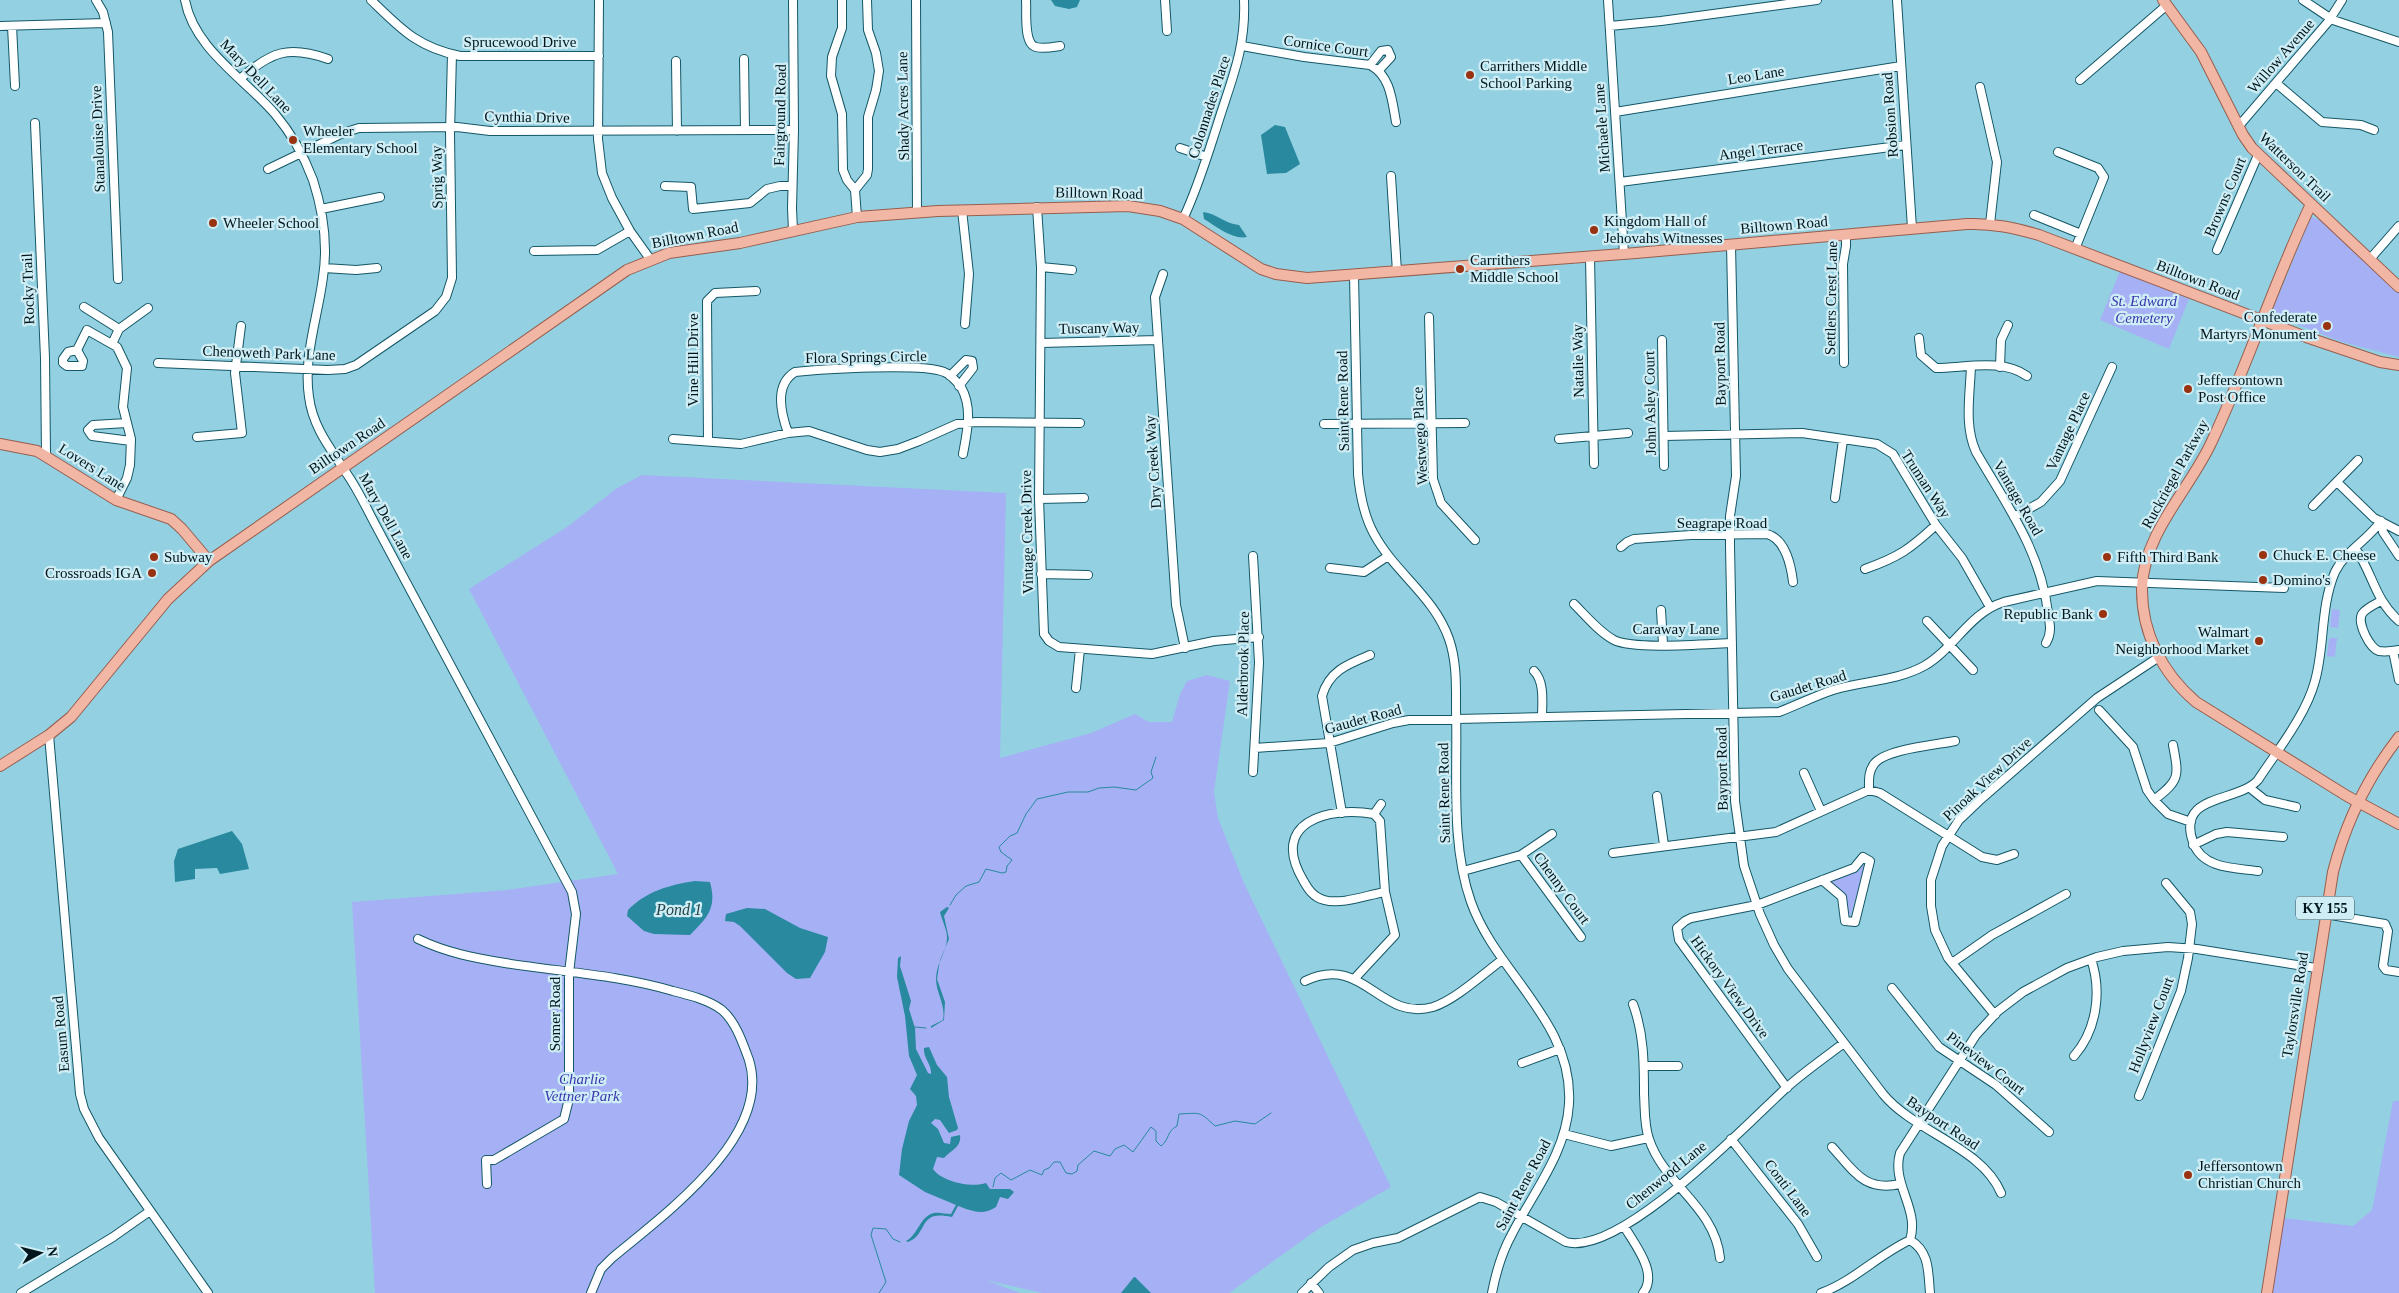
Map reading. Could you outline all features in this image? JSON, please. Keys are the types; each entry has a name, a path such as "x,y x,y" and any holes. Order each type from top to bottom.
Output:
{"main road":[{"name":"Watterson Trail","path":"2165,3 2201,52 2238,127 2258,155 2399,287"},
{"name":"Ruckriegel Parkway","path":"2311,204 2288,254 2233,396 2208,449 2152,545 2143,582 2144,616 2159,657 2176,683 2196,702 2357,801 2399,824"},
{"name":"Billtown Road","path":"0,766 49,735 79,709 168,599 209,561 616,277 650,259 669,252 740,242 857,217 962,210 1128,206 1160,211 1183,219 1247,262 1266,271 1307,278 1624,254 1912,228 1990,224 2016,228 2262,320 2372,359 2399,365"},
{"name":"Lovers Lane","path":"0,444 27,448 46,455 116,500 170,518 182,528 209,561"},
{"name":"Taylorsville Road","path":"2267,1293 2316,968 2339,849 2357,801 2379,763 2399,737"}],"street":[{"name":"Stanalouise Drive","path":"96,0 108,32 118,279"},
{"name":"Mary Dell Lane","path":"185,0 189,16 202,40 280,120 301,154 312,179 321,209 325,244 324,268 307,370 309,398 314,419 326,444 343,467 545,838 572,892 576,909"},
{"name":"Sprucewood Drive","path":"370,0 417,42 452,54 599,56"},
{"path":"599,0 598,131 599,156 604,182 630,231 650,259"},
{"name":"Fairground Road","path":"793,231 794,0"},
{"path":"842,0 842,28 832,56 831,76 842,114 843,170 847,180 855,190 857,217"},
{"path":"855,190 867,175 868,117 878,80 878,62 868,30 867,0"},
{"name":"Shady Acres Lane","path":"916,0 918,212"},
{"path":"1026,0 1030,44 1035,47 1060,46"},
{"path":"1165,0 1167,31"},
{"name":"Colonnades Place","path":"1183,219 1207,157 1242,46 1244,0"},
{"name":"Michaele Lane","path":"1608,0 1624,254"},
{"path":"1610,26 1660,22 1817,0"},
{"name":"Robsion Road","path":"1896,0 1912,228"},
{"path":"2303,0 2331,18 2399,42"},
{"name":"Willow Avenue","path":"2238,127 2331,18 2342,0"},
{"path":"2080,80 2165,3"},
{"path":"0,26 106,23"},
{"path":"12,26 15,86"},
{"name":"Cornice Court","path":"1242,46 1304,57 1370,65 1379,70 1390,92 1396,122"},
{"path":"1370,65 1381,51 1388,50 1390,57 1379,70"},
{"path":"241,78 266,58 279,53 295,52 328,59"},
{"name":"Sprig Way","path":"446,297 452,278 450,127 452,54"},
{"path":"744,59 745,130"},
{"path":"676,61 677,131"},
{"name":"Leo Lane","path":"1615,112 1901,66"},
{"path":"2276,83 2322,122 2361,124 2374,130"},
{"path":"1980,87 1996,162 1990,224"},
{"name":"Rocky Trail","path":"35,123 45,358 46,455"},
{"name":"Cynthia Drive","path":"268,170 342,133 359,128 450,127 490,131 794,130"},
{"name":"Angel Terrace","path":"1620,182 1906,145"},
{"path":"1180,148 1207,157"},
{"path":"2058,152 2098,168 2104,174 2103,183 2075,249"},
{"name":"Browns Court","path":"2217,250 2258,155"},
{"path":"1391,176 1397,272"},
{"path":"666,186 691,187 693,209 750,203 767,189 792,186"},
{"path":"321,209 380,197"},
{"name":"Vintage Creek Drive","path":"1037,207 1041,267 1038,423 1044,634 1056,645 1080,649 1152,654 1214,641 1259,637"},
{"path":"962,210 969,274 964,324"},
{"path":"2034,215 2081,234"},
{"path":"2370,259 2399,226"},
{"path":"534,251 597,250 630,231"},
{"name":"Settlers Crest Lane","path":"1844,363 1843,264 1846,234"},
{"name":"Bayport Road","path":"1731,245 1735,482 1730,516 1730,534 1735,801 1738,835 1744,866 1757,905 1774,945 1788,969 1888,1100 1897,1110 1981,1165 1992,1177 2001,1193"},
{"name":"Natalie Way","path":"1590,256 1594,464"},
{"path":"1041,267 1072,270"},
{"path":"324,268 356,270 377,268"},
{"name":"Dry Creek Way","path":"1162,274 1156,297 1158,340 1176,605 1185,648"},
{"name":"Saint Rene Road","path":"1354,275 1358,474 1363,506 1374,535 1388,556 1429,602 1449,639 1456,671 1458,834 1463,871 1475,913 1487,936 1502,960 1547,1021 1560,1049 1569,1087 1568,1117 1556,1157 1521,1217 1500,1260 1492,1293"},
{"name":"Vine Hill Drive","path":"708,442 707,301 715,293 756,291"},
{"name":"Chenoweth Park Lane","path":"158,363 340,370 356,365 435,311 446,297"},
{"path":"84,307 119,329"},
{"path":"112,344 119,329 148,308"},
{"path":"77,350 96,315"},
{"name":"Westwego Place","path":"1429,316 1432,468 1435,489 1447,511 1475,540"},
{"path":"2000,366 2001,340 2008,325"},
{"path":"197,437 242,433 235,367 241,326"},
{"path":"87,330 112,344 122,355 127,368 123,407 131,440 130,465 127,478 116,500"},
{"path":"1919,338 1920,355 1936,368 2000,366 2013,368 2027,376"},
{"name":"Tuscany Way","path":"1040,343 1158,340"},
{"name":"John Asley Court","path":"1662,340 1664,466"},
{"path":"959,386 973,368 972,361 966,360 950,376 959,386 968,405 968,422 963,454"},
{"name":"Vantage Road","path":"1971,366 1969,427 1971,439 1976,452 2037,561 2046,592 2050,629 2046,643"},
{"name":"Vantage Place","path":"2014,517 2041,502 2060,481 2112,366"},
{"name":"Flora Springs Circle","path":"788,434 780,392 786,379 795,372 905,368 937,370 950,376"},
{"path":"673,439 741,444 809,431 867,450 880,452 898,449 956,424 968,422 1080,423"},
{"path":"127,423 93,425 88,430 92,436 131,440"},
{"path":"1324,424 1465,423"},
{"path":"1559,439 1628,433"},
{"name":"Truman Way","path":"1664,436 1802,433 1876,444 1893,454 1936,525 1962,558 1990,607"},
{"path":"1835,498 1843,440"},
{"path":"2313,506 2358,460"},
{"path":"2337,482 2374,518 2399,531"},
{"path":"1039,499 1084,498"},
{"path":"2258,871 2208,862 2197,852 2193,845 2191,822 2198,808 2211,800 2235,795 2250,788 2258,780 2307,702 2315,684 2326,604 2333,579 2340,564 2381,521"},
{"path":"2381,521 2383,532 2399,556"},
{"path":"1865,569 1909,550 1936,525"},
{"name":"Seagrape Road","path":"1622,547 1634,539 1767,534 1776,537 1783,547 1793,582"},
{"path":"2354,548 2363,561 2381,601 2399,622"},
{"name":"Alderbrook Place","path":"1253,556 1259,637 1253,772"},
{"path":"1330,568 1364,572 1388,556"},
{"path":"1042,574 1088,575"},
{"name":"Gaudet Road","path":"1255,748 1330,743 1401,721 1780,712 1834,690 1908,673 1935,659 1990,607 2046,592 2097,581 2284,588"},
{"path":"2381,601 2363,613 2360,620 2375,650 2396,650 2399,680"},
{"name":"Caraway Lane","path":"1574,604 1605,633 1616,641 1630,645 1732,643"},
{"path":"1661,610 1663,644"},
{"path":"1928,621 1973,670"},
{"path":"1076,688 1080,649"},
{"path":"1342,813 1322,701 1327,682 1340,668 1370,655"},
{"name":"Pinoak View Drive","path":"1995,1015 1952,963 1935,930 1930,900 1934,868 1948,836 1960,819 1979,801 2097,698 2159,657"},
{"path":"1534,671 1539,676 1541,686 1542,717"},
{"path":"2099,710 2133,746 2147,790 2154,800 2168,814 2191,822"},
{"name":"Easum Road","path":"49,735 80,1094 84,1109 93,1128 208,1293"},
{"path":"1869,790 1870,771 1879,758 1894,753 1955,741"},
{"path":"2154,800 2171,787 2177,779 2178,771 2172,746"},
{"path":"1804,773 1821,811"},
{"path":"2250,788 2264,800 2296,808"},
{"path":"1613,853 1738,835 1776,832 1869,790 1880,793 1986,859 1997,860 2014,854"},
{"path":"1657,796 1664,845"},
{"path":"1374,814 1381,804"},
{"path":"1355,978 1387,942 1395,936 1385,892 1380,821 1374,814 1342,813 1317,816 1306,823 1299,832 1293,850 1294,860 1311,893 1326,900 1341,900 1385,892"},
{"path":"2193,845 2216,834 2227,832 2283,837"},
{"path":"1463,871 1507,861 1521,855 1552,834"},
{"name":"Chenny Court","path":"1521,855 1581,937"},
{"name":"Hickory View Drive","path":"1787,1088 1689,956 1677,934 1678,926 1691,918 1757,905 1822,880 1854,868 1863,857 1870,861 1855,922 1845,921 1842,897 1822,880"},
{"name":"Hollyview Court","path":"2139,1096 2181,991 2189,948 2192,924 2190,912 2166,883"},
{"path":"1952,963 1992,935 2066,894"},
{"name":"Somer Road","path":"487,1184 486,1160 494,1160 564,1119 569,1099 569,973 576,909"},
{"path":"2325,914 2385,924 2388,931 2383,966 2386,970 2399,972"},
{"path":"418,939 441,951 469,957 656,986 714,1006 723,1011 741,1040 751,1069 753,1085 744,1116 724,1152 672,1209 601,1269 592,1293"},
{"path":"1910,1240 1913,1228 1912,1213 1900,1184 1898,1166 1900,1153 1958,1060 1976,1035 1995,1015 2039,982 2091,959 2123,951 2146,948 2189,948 2316,968"},
{"path":"2074,1056 2084,1044 2097,1002 2097,980 2091,959"},
{"path":"1306,981 1331,974 1355,978 1400,1007 1424,1009 1448,999 1502,960"},
{"name":"Pineview Court","path":"1892,988 1931,1038 1958,1060 1996,1085 2049,1132"},
{"path":"1633,1004 1642,1035 1645,1115 1648,1138 1660,1160 1706,1217 1717,1240 1720,1258"},
{"name":"Chenwood Lane","path":"1302,1293 1330,1267 1353,1250 1373,1243 1398,1238 1477,1198 1489,1199 1555,1237 1577,1244 1596,1240 1647,1212 1732,1139 1787,1088 1844,1043"},
{"path":"1522,1063 1560,1049"},
{"path":"1644,1066 1678,1066"},
{"path":"1564,1134 1611,1146 1648,1138"},
{"name":"Conti Lane","path":"1732,1139 1798,1224 1817,1257"},
{"path":"1832,1147 1867,1182 1881,1187 1900,1184"},
{"path":"21,1293 114,1236 150,1211"},
{"path":"1624,1226 1647,1268 1649,1281 1643,1293"},
{"path":"1821,1293 1859,1275 1894,1247 1910,1240"},
{"path":"1910,1240 1922,1251 1928,1265 1930,1293"},
{"path":"1312,1283 1319,1293"}],"green space":[{"path":"2311,217 2320,220 2399,293 2399,357 2342,342 2271,314"},
{"name":"St. Edward Cemetery","path":"2120,271 2189,299 2169,349 2100,320"},
{"name":"Charlie Vettner Park","path":"642,475 1006,493 1000,758 1091,733 1135,714 1149,722 1172,722 1180,694 1187,681 1207,675 1230,681 1214,792 1218,818 1244,883 1391,1187 1321,1227 1229,1293 1042,1293 986,1280 1020,1293 375,1293 352,902 507,890 618,874 469,589 567,527 617,488"},
{"path":"2332,609 2340,610 2338,628 2330,627"},
{"path":"2329,638 2337,638 2335,657 2327,656"},
{"path":"1864,863 1867,864 1850,917 1844,893 1829,882 1859,871"},
{"path":"2393,1101 2399,1101 2399,1293 2272,1293 2284,1218 2353,1226 2372,1210"}],"water":[{"path":"1051,0 1080,0 1077,7 1069,9 1055,6"},
{"path":"1275,125 1285,127 1300,164 1286,173 1267,174 1261,135"},
{"path":"1203,212 1239,225 1247,237 1236,237 1220,229 1204,219"},
{"path":"232,831 242,844 249,869 220,874 217,868 195,869 195,879 175,882 174,861 178,849"},
{"name":"Pond 1","path":"695,881 710,882 712,899 706,917 690,935 654,934 644,931 627,916 628,910 643,898 667,887"},
{"path":"947,907 949,908 944,916 949,939 945,948 947,935 940,912"},
{"path":"747,908 765,909 800,928 828,937 825,952 810,978 796,979 787,973 740,926 734,922 725,921 726,914"},
{"path":"901,956 900,966 911,1001 909,1009 915,1028 916,1049 928,1073 931,1074 924,1052 924,1048 929,1047 937,1065 947,1077 949,1097 958,1128 949,1133 940,1120 935,1119 931,1123 938,1129 944,1143 950,1144 951,1137 960,1135 958,1145 944,1158 937,1157 933,1169 937,1174 958,1183 973,1185 986,1183 990,1189 1010,1189 1014,1192 1008,1199 1000,1197 996,1207 991,1210 973,1211 958,1206 952,1217 933,1216 928,1219 919,1234 908,1242 906,1241 913,1235 925,1218 936,1213 951,1214 956,1205 925,1192 899,1175 902,1149 909,1121 917,1105 916,1096 910,1089 917,1075 909,1056 905,1016 897,977 898,958"},
{"path":"940,963 937,979 945,1002 944,1020 931,1028 931,1026 943,1020 944,1015 936,979"},
{"path":"1135,1277 1151,1293 1121,1293"}],"waterway":[{"path":"950,905 956,895 966,886 979,882 986,869 1002,873 1006,872 1007,866 1012,860 1001,852 999,847 1010,836 1017,833 1026,814 1037,799 1068,792 1088,792 1099,788 1114,787 1136,790 1153,778 1151,772 1156,757"},
{"path":"915,1027 926,1028"},
{"path":"993,1187 995,1178 1001,1173 1011,1180 1030,1170 1042,1175 1044,1170 1049,1168 1054,1162 1060,1162 1066,1173 1072,1174 1077,1171 1078,1165 1094,1151 1110,1156 1115,1149 1124,1145 1133,1152 1151,1127 1156,1131 1156,1141 1161,1146 1171,1131 1177,1126 1179,1114 1199,1114 1215,1126 1235,1121 1255,1124 1271,1113"},
{"path":"879,1293 886,1282 871,1235 873,1228 886,1229 893,1239 900,1242"}],"place":[{"name":"Carrithers Middle School Parking","path":"1470,75"},
{"name":"Wheeler Elementary School","path":"293,140"},
{"name":"Wheeler School","path":"213,223"},
{"name":"Kingdom Hall of Jehovahs Witnesses","path":"1594,230"},
{"name":"Carrithers Middle School","path":"1460,269"},
{"name":"Confederate Martyrs Monument","path":"2327,326"},
{"name":"Jeffersontown Post Office","path":"2188,389"},
{"name":"Chuck E. Cheese","path":"2263,555"},
{"name":"Subway","path":"154,557"},
{"name":"Fifth Third Bank","path":"2107,557"},
{"name":"Crossroads IGA","path":"152,573"},
{"name":"Domino's","path":"2263,580"},
{"name":"Republic Bank","path":"2103,614"},
{"name":"Walmart Neighborhood Market","path":"2259,641"},
{"name":"Jeffersontown Christian Church","path":"2188,1175"}]}
